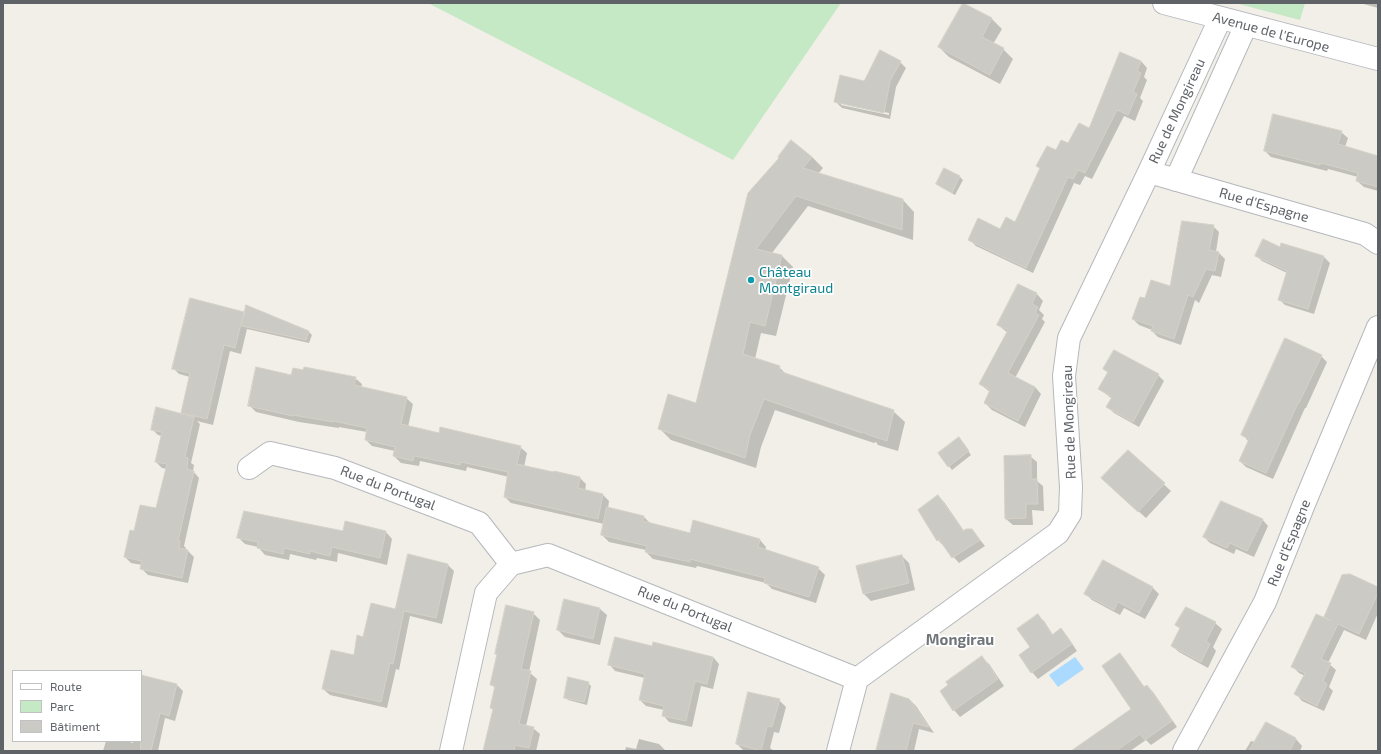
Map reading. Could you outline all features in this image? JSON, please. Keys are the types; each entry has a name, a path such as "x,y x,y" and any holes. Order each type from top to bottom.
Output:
{"street":[{"name":"Avenue de l'Europe","path":"1164,3 1220,19 1378,59"},
{"name":"Rue de Mongireau","path":"857,679 1058,533 1070,514 1071,487 1064,376 1069,338 1149,172 1220,19"},
{"name":"Rue de Mongireau","path":"1176,180 1246,25"},
{"name":"Rue d'Espagne","path":"1149,172 1365,234 1378,243"},
{"name":"Rue d'Espagne","path":"1184,751 1265,602 1378,327"},
{"name":"Rue du Portugal","path":"249,468 270,454 335,468 479,523 511,564 548,555 857,679"},
{"path":"451,751 486,593 511,564"},
{"path":"838,751 857,679"}],"green space":[{"path":"428,3 841,3 733,160"},
{"path":"1235,3 1305,3 1300,20"}],"water":[{"path":"1075,657 1084,669 1058,687 1049,675"}],"building":[{"path":"963,3 992,18 982,37 1004,48 990,75 938,47"},
{"path":"880,50 901,61 890,81 884,113 834,102 840,75 864,81"},
{"path":"1120,52 1141,61 1137,71 1141,73 1133,92 1137,94 1128,115 1117,110 1085,173 1078,170 1073,179 1068,177 1026,268 968,240 978,218 1000,229 1006,217 1015,222 1040,168 1036,166 1047,146 1056,150 1061,140 1068,143 1079,123 1089,128"},
{"path":"1273,114 1342,131 1338,144 1378,156 1378,187 1356,181 1358,173 1321,163 1320,165 1264,151"},
{"path":"791,140 812,157 803,168 903,199 902,230 796,196 756,249 782,255 765,326 750,322 743,354 780,366 779,371 894,410 887,441 764,399 750,435 745,458 658,429 668,394 696,403 748,193 779,158 778,157"},
{"path":"944,168 960,176 952,193 936,184"},
{"path":"1182,221 1214,225 1209,250 1219,252 1215,271 1206,269 1193,297 1188,295 1174,339 1151,331 1153,326 1132,319 1140,297 1145,298 1151,280 1170,286"},
{"path":"1263,239 1280,247 1281,243 1324,256 1308,309 1278,300 1287,271 1255,256"},
{"path":"1018,284 1037,293 1032,304 1038,307 1035,313 1039,315 1008,373 1035,387 1018,421 984,403 990,390 979,384 1008,330 997,325"},
{"path":"190,298 244,312 235,348 224,345 207,419 181,413 190,373 172,369"},
{"path":"246,305 309,331 306,340 242,326"},
{"path":"1285,338 1322,355 1266,473 1239,461 1249,439 1241,435"},
{"path":"1114,350 1159,374 1133,422 1106,407 1112,397 1098,389 1108,372 1103,369"},
{"path":"256,367 291,375 293,368 303,370 304,367 356,377 354,385 407,397 401,424 439,433 440,427 521,446 517,464 580,477 578,488 603,494 598,519 504,497 508,472 461,462 460,465 414,456 413,461 393,456 395,447 365,440 367,428 333,421 293,416 248,406"},
{"path":"156,407 194,417 185,457 188,458 187,469 194,471 178,541 180,541 179,548 188,550 182,578 140,569 142,561 124,557 130,530 134,531 140,505 156,508 167,464 155,462 162,432 151,430"},
{"path":"959,437 969,451 948,467 938,453"},
{"path":"1128,450 1165,483 1138,512 1101,478"},
{"path":"1031,455 1031,479 1037,479 1038,504 1026,504 1026,518 1005,519 1004,456"},
{"path":"938,495 963,531 966,529 972,529 980,540 952,558 939,539 937,541 918,510"},
{"path":"1221,501 1263,519 1247,551 1230,543 1227,548 1203,537"},
{"path":"607,507 644,516 643,521 690,533 693,520 760,539 758,547 819,567 809,597 764,583 765,578 690,559 690,562 645,552 647,546 601,535"},
{"path":"244,511 343,531 345,521 386,531 380,558 332,547 330,556 310,551 310,554 284,548 283,554 257,548 258,542 237,538"},
{"path":"408,554 448,564 436,618 404,611 393,664 390,663 381,702 322,689 331,650 354,655 357,635 363,637 371,603 395,609"},
{"path":"902,555 909,583 863,594 856,566"},
{"path":"1103,560 1153,587 1139,613 1118,602 1114,610 1084,594"},
{"path":"1350,574 1378,587 1378,593 1359,634 1338,624 1321,659 1331,663 1323,681 1327,684 1317,706 1294,694 1305,673 1291,667 1316,614 1332,621 1324,617 1342,575"},
{"path":"564,599 600,608 593,639 557,630"},
{"path":"506,605 534,612 521,669 531,671 519,724 534,727 529,748 515,745 514,751 483,751 493,709 490,708 495,686 490,685"},
{"path":"1186,607 1216,622 1206,641 1210,644 1201,662 1171,646 1180,628 1175,625"},
{"path":"1038,614 1052,635 1061,628 1072,644 1031,673 1019,655 1030,647 1017,629"},
{"path":"615,637 652,646 653,642 713,657 707,684 695,681 686,721 662,716 664,706 639,700 645,674 608,665"},
{"path":"1120,653 1144,687 1147,685 1172,721 1145,740 1140,734 1116,751 1071,751 1131,709 1102,666"},
{"path":"982,656 998,679 953,711 940,691 948,685 946,682"},
{"path":"142,675 177,684 169,716 160,713 151,751 141,751"},
{"path":"568,677 589,682 584,702 564,698"},
{"path":"748,692 780,699 772,727 767,726 761,751 736,744"},
{"path":"891,693 909,699 929,727 913,723 906,751 876,751"},
{"path":"1266,722 1296,738 1290,751 1249,751"}],"place":[{"name":"Château Montgiraud","path":"751,280"}],"district":[{"name":"Mongirau","path":"960,640"}]}
